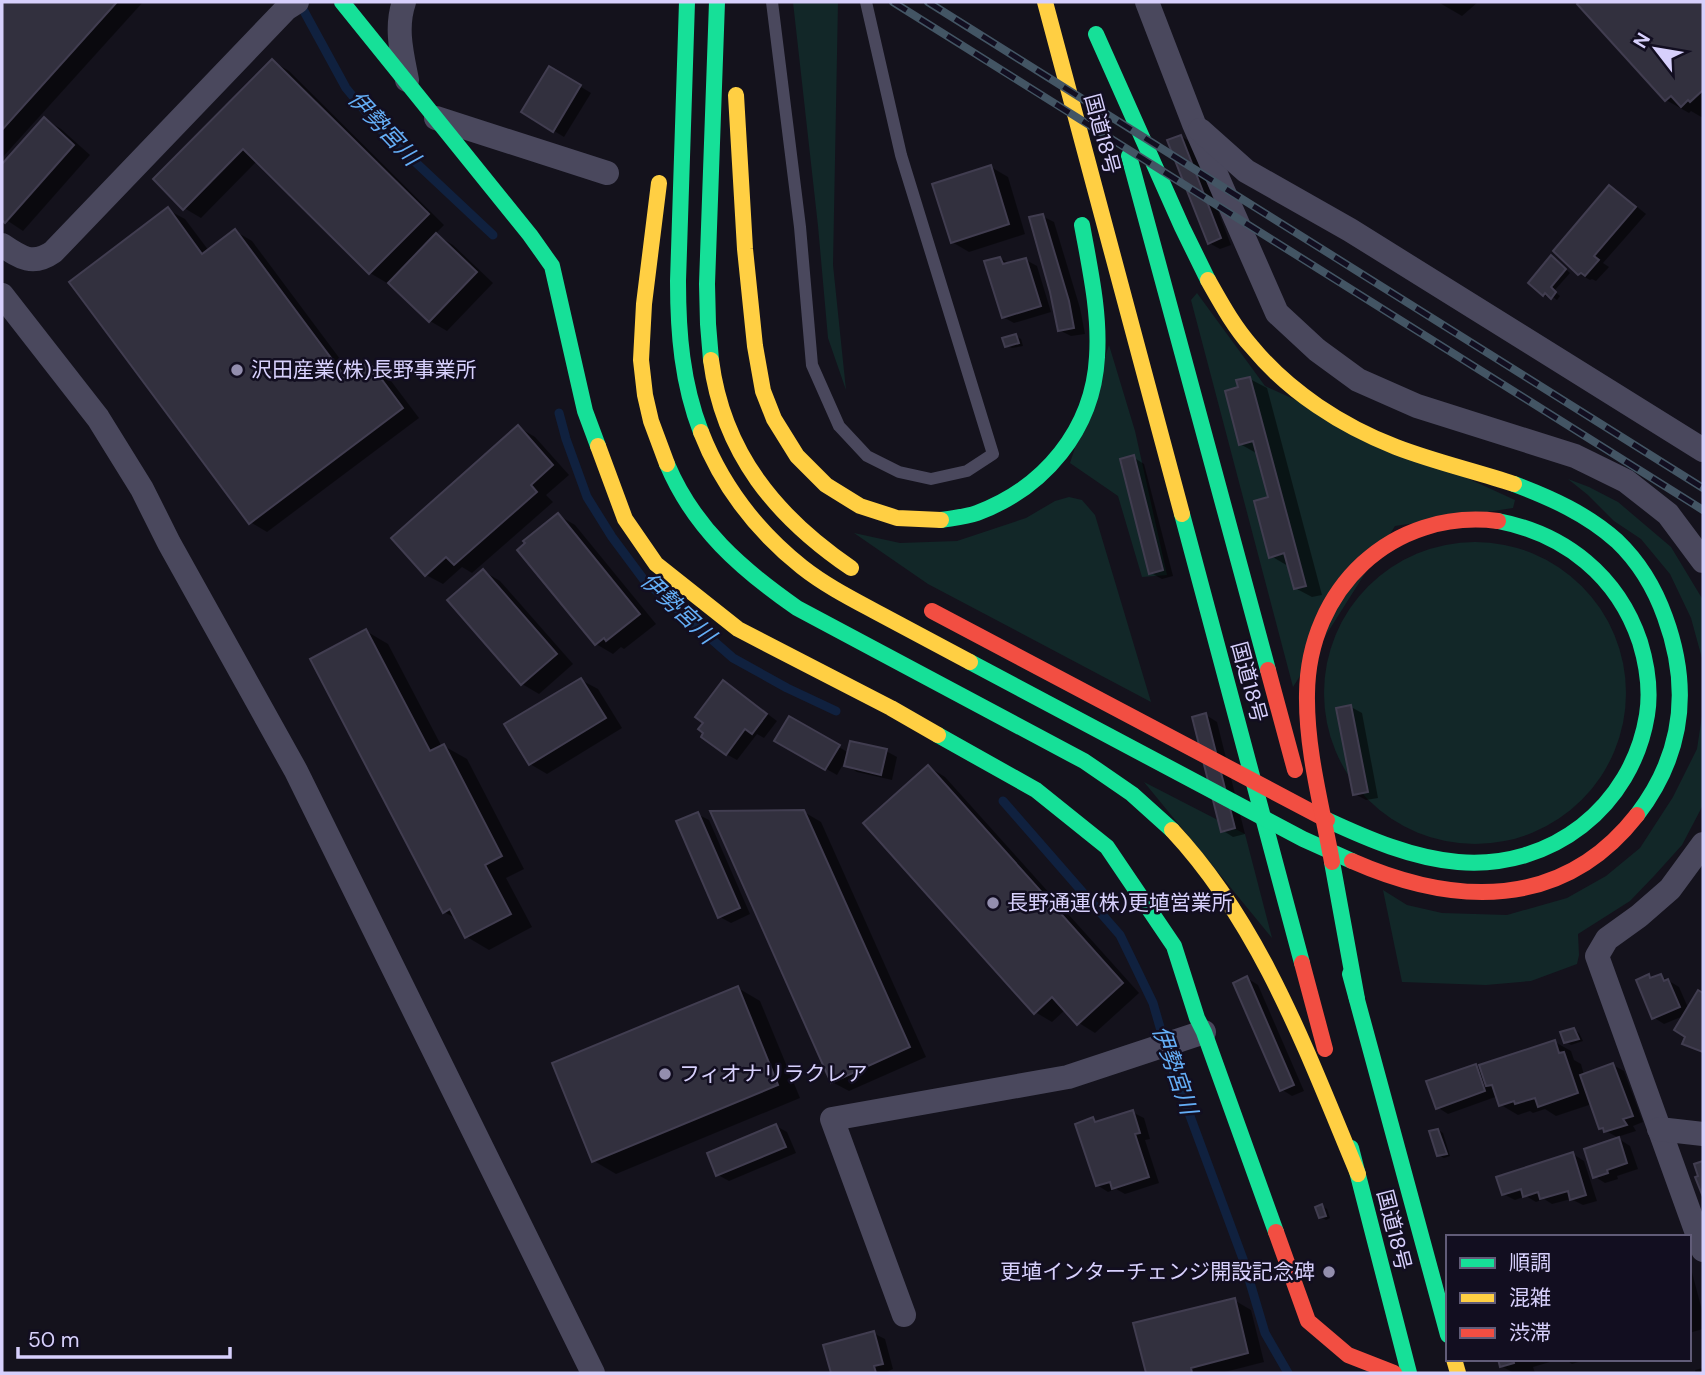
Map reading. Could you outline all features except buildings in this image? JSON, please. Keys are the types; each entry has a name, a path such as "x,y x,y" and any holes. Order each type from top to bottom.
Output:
{"main road":[{"path":"342,2 552,266 585,411 625,519 656,565 738,629 891,708 1036,790 1107,848 1174,946 1308,1321 1348,1355 1394,1373"},
{"path":"669,99 680,2"},
{"name":"国道18号","path":"687,2 678,323 681,360 699,433 733,496 755,524 804,568 865,606 1303,839 1346,859 1393,878 1428,888 1465,893 1501,892 1536,886 1570,872 1601,853 1627,830 1649,800 1664,770 1675,738 1680,702 1679,666 1658,598 1640,568 1616,540 1558,501 1520,485 1396,447 1327,413 1266,364 1221,303 1201,266 1095,28 1123,134 1357,999 1446,1328"},
{"path":"717,2 706,287 711,366 718,402 730,435 767,494 816,544 865,576"},
{"path":"730,2 732,29"},
{"path":"1044,2 1068,148"},
{"name":"国道18号","path":"1044,2 1409,1373"},
{"path":"735,82 744,242 762,389 774,421 793,452 817,479 845,498 876,513 908,521 940,522 974,516 1004,502 1033,483 1055,461 1075,433 1094,382 1098,341 1094,295 1080,215"},
{"path":"660,168 646,289 641,367 654,431 683,498 704,528 732,558 761,583 797,608 1084,761 1119,783 1175,833 1229,901 1256,948 1297,1031 1358,1174"},
{"path":"923,607 1092,694 1316,815 1402,851 1440,860 1478,864 1511,859 1542,850 1572,833 1595,815 1616,790 1633,760 1644,731 1648,696 1646,663 1638,633 1623,603 1604,577 1578,553 1549,537 1516,524 1483,519 1448,520 1394,539 1367,557 1343,584 1325,614 1313,645 1307,676 1307,708 1320,794 1357,999"}],"street":[{"path":"404,2 400,15 399,37 408,83"},
{"path":"1147,2 1194,124 1277,313 1317,350 1358,380 1417,406 1575,456 1626,481 1668,514 1703,561"},
{"path":"2,245 22,258 42,260 53,252 292,6"},
{"path":"435,118 607,173"},
{"path":"1194,124 1246,171 1350,230 1703,450"},
{"path":"2,295 97,418 142,489 169,543 296,771 593,1373"},
{"path":"1703,845 1670,889 1607,939 1597,956 1703,1250"},
{"path":"904,1315 832,1119 1068,1077 1204,1032"},
{"path":"1660,1129 1703,1134"}],"lane":[{"path":"772,2 800,227 812,365 839,426 867,456 899,472 931,479 967,471 993,454 901,155 866,2"}],"green space":[{"path":"793,2 838,2 833,265 846,390 828,338"},
{"path":"1197,293 1265,386 1515,500 1513,508 1395,526 1293,687 1191,300"},
{"path":"1109,345 1135,431 1167,575 1142,577 1118,496 1070,463"},
{"path":"1568,479 1618,502 1671,547 1703,600 1703,662 1691,618 1670,574 1641,539 1614,521"},
{"path":"1069,497 1082,500 1095,515 1151,702 928,584 854,533 900,543 957,541 1026,518 1055,501"},
{"path":"1475,542 1504,545 1546,560 1571,577 1591,597 1614,635 1623,664 1626,693 1623,722 1608,764 1591,789 1571,809 1533,832 1504,841 1475,844 1446,841 1404,826 1379,809 1359,789 1336,751 1327,722 1324,693 1327,664 1342,622 1359,597 1379,577 1417,554 1446,545"},
{"path":"1703,709 1703,805 1682,845 1630,901 1578,934 1577,964 1531,981 1486,985 1402,982 1383,890 1407,905 1442,913 1507,915 1567,898 1606,876 1640,848 1673,797 1697,749"},
{"path":"1144,782 1245,834 1272,938"}],"waterway":[{"name":"伊勢宮川","path":"299,2 346,88 379,128 493,235"},
{"name":"伊勢宮川","path":"559,413 587,497 644,580 733,658 836,711"},
{"name":"伊勢宮川","path":"1003,801 1120,935 1153,1003 1170,1062 1243,1259 1265,1333 1288,1373"}],"railway":[{"path":"893,2 1703,510"},
{"path":"928,2 1703,488"}],"traffic: fast":[{"path":"342,2 552,266 585,411 598,446"},
{"path":"687,2 678,300 685,376 701,432"},
{"path":"711,360 707,284 717,2"},
{"path":"1096,34 1208,280"},
{"path":"1129,156 1268,670"},
{"path":"941,520 977,513 1023,488 1061,453 1086,409 1093,384 1098,340 1096,307 1082,225"},
{"path":"667,464 678,487 705,527 738,562 776,593 797,608 1084,761 1132,794 1172,830"},
{"path":"1514,484 1568,508 1617,541 1646,576 1665,617 1678,669 1678,720 1664,769 1637,815"},
{"path":"1182,514 1302,963"},
{"path":"1327,820 1407,852 1441,860 1492,862 1525,855 1555,843 1582,826 1605,804 1624,778 1638,748 1649,696 1645,660 1630,618 1603,578 1567,548 1545,536 1498,521"},
{"path":"970,662 1303,839 1352,861"},
{"path":"938,735 1036,790 1107,847 1174,946 1197,1018 1276,1232"},
{"path":"1332,862 1357,999"},
{"path":"1350,974 1446,1328"},
{"path":"1351,1148 1409,1373"}],"traffic: slow":[{"path":"1045,2 1182,514"},
{"path":"736,95 745,249 755,346 763,391 774,419 797,456 826,485 860,506 897,518 941,520"},
{"path":"659,183 644,304 641,360 651,421 667,464"},
{"path":"1208,280 1252,347 1283,379 1318,406 1356,429 1396,447 1514,484"},
{"path":"711,360 717,394 727,425 757,480 799,527 851,568"},
{"path":"701,432 730,489 756,523 786,553 811,574 840,592 970,662"},
{"path":"598,446 625,519 656,564 738,629 938,735"},
{"path":"1172,830 1204,867 1257,950 1301,1038 1358,1174"},
{"path":"1455,1361 1458,1373"}],"traffic: jam":[{"path":"1332,862 1312,757 1307,715 1311,656 1322,621 1340,590 1363,563 1391,542 1424,528 1459,520 1498,521"},
{"path":"932,611 1327,820"},
{"path":"1268,670 1295,770"},
{"path":"1352,861 1390,876 1429,886 1467,892 1505,891 1541,884 1575,869 1607,846 1637,815"},
{"path":"1302,963 1325,1049"},
{"path":"1276,1232 1308,1321 1348,1355 1394,1373"}],"place":[{"name":"沢田産業(株)長野事業所","path":"237,370"},
{"name":"長野通運(株)更埴営業所","path":"993,903"},
{"name":"フィオナリラクレア","path":"665,1074"},
{"name":"更埴インターチェンジ開設記念碑","path":"1329,1272"}]}
